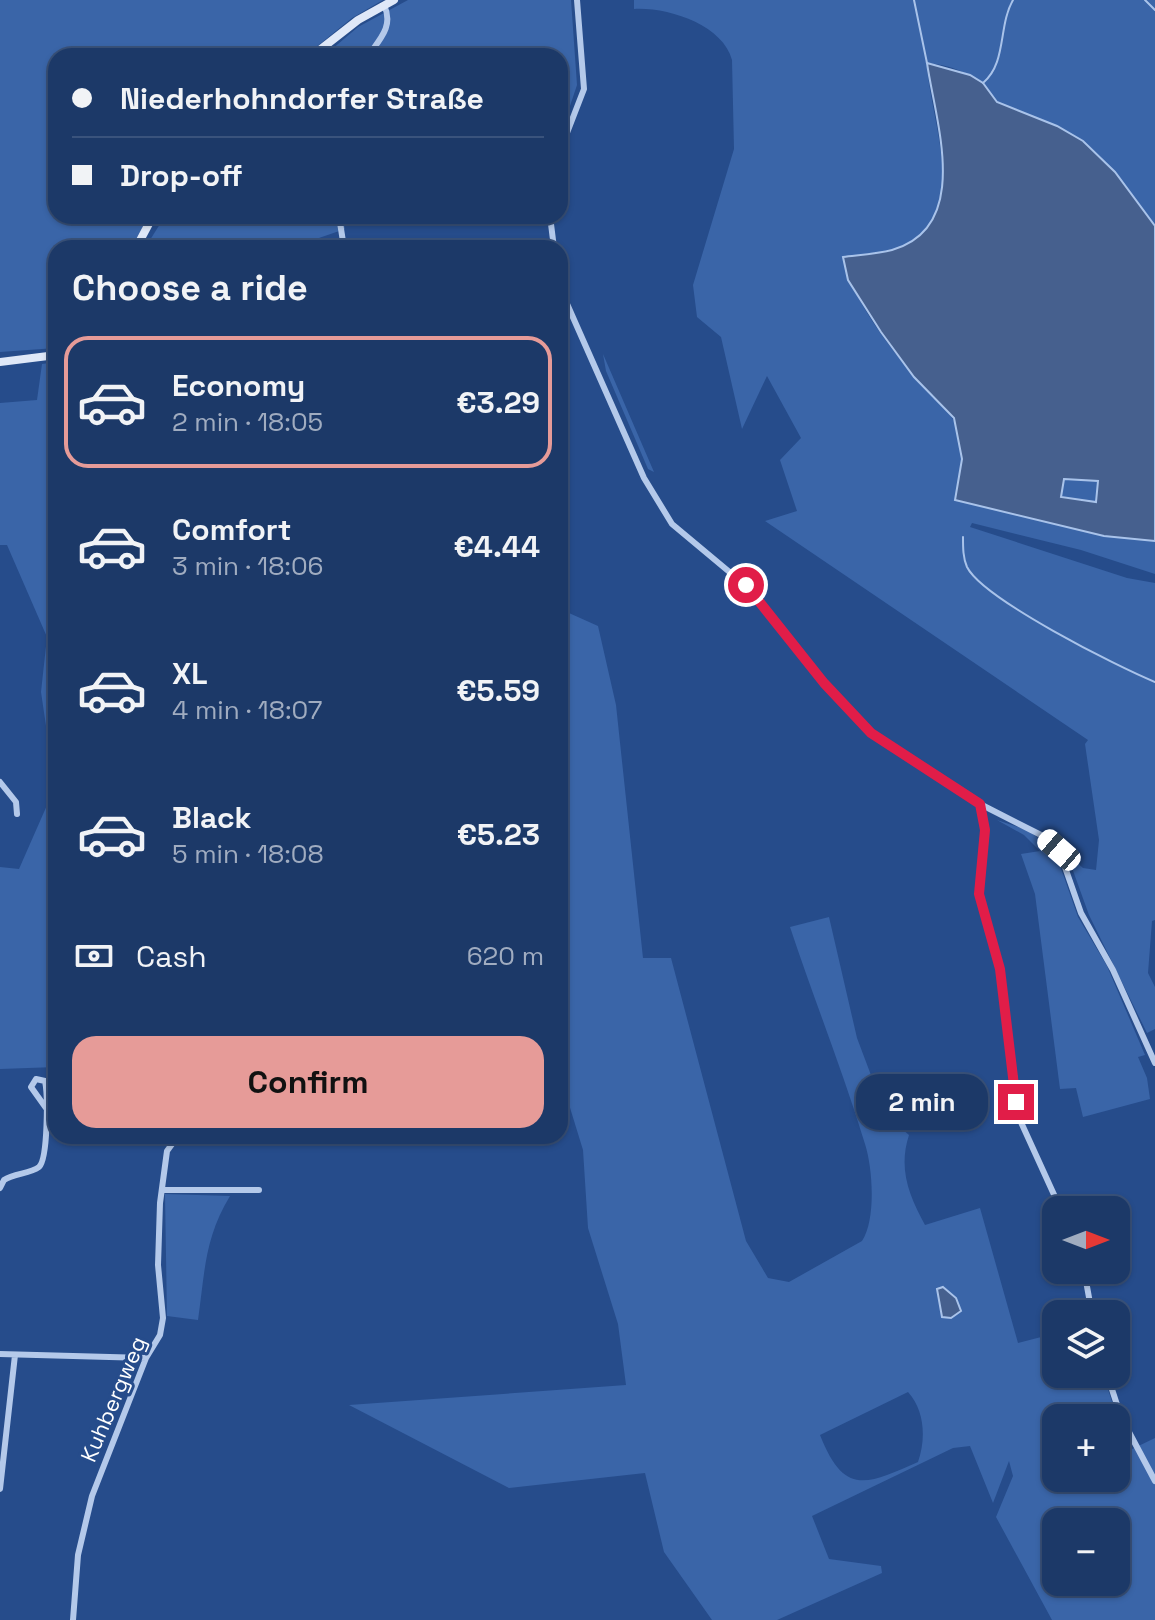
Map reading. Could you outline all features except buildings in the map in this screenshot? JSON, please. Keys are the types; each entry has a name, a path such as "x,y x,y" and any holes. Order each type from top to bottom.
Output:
{"main road":[{"path":"323,48 394,0"},
{"path":"0,362 48,356"}],"street":[{"path":"568,130 584,89 577,0"},
{"path":"374,48 385,33 389,16 384,5"},
{"path":"568,306 644,478 672,524 751,590 824,683 871,733 980,804 1020,822 1059,850 1081,913 1113,970 1155,1063"},
{"path":"0,782 16,802 17,814"},
{"path":"980,804 985,830 979,894 1000,969 1020,1120 1055,1196"},
{"path":"0,1188 4,1180 37,1168 45,1158 46,1108"},
{"name":"Kuhbergweg","path":"73,1620 78,1555 88,1511 146,1358 160,1335 163,1318 158,1265 162,1190 167,1151 172,1144"},
{"path":"162,1190 259,1190"},
{"path":"0,1354 146,1358"},
{"path":"0,1489 15,1355"},
{"path":"1112,1388 1121,1417 1155,1481"}],"shaded area":[{"path":"0,0 383,0 352,18 315,48 48,48 48,224 144,224 136,240 48,240 48,349 0,352"},
{"path":"408,0 571,0 577,85 568,112 568,48 333,48 358,27"},
{"path":"634,0 1155,0 1155,226 1115,172 997,102 967,74 927,63 942,169 941,196 934,219 918,237 892,250 843,258 855,291 873,322 957,428 961,454 955,500 1104,536 1155,541 1155,574 1081,550 972,523 970,527 1127,578 1155,583 1155,920 1152,921 1148,973 1155,987 1155,1029 1147,1033 1089,915 1067,854 1083,868 1096,870 1099,840 1085,744 1088,740 765,521 797,511 780,460 801,438 767,376 742,429 721,337 697,317 693,285 734,149 732,60 727,48 706,28 678,15 634,9"},
{"path":"927,63 970,75 983,83 997,102 1057,126 1083,141 1115,172 1155,226 1155,541 1104,536 955,500 962,459 954,418 914,377 848,280 843,257 892,250 917,238 933,219 941,196 943,169","holes":["1064,479 1098,481 1096,502 1061,497"]},
{"path":"160,224 344,224 345,229 313,240 150,240"},
{"path":"603,354 654,472 648,469 606,371"},
{"path":"48,363 48,740 41,692 47,637 7,545 0,545 0,403 37,400 42,364"},
{"path":"1063,479 1099,481 1096,502 1061,497"},
{"path":"568,613 598,626 616,705 643,958 671,958 746,1241 768,1278 789,1282 862,1241 870,1220 871,1180 865,1144 790,927 829,917 857,1038 886,1115 909,1135 905,1171 914,1203 925,1225 980,1208 1018,1343 1042,1337 1042,1388 1108,1388 1113,1404 1042,1404 1042,1492 1130,1492 1130,1450 1155,1438 1155,1620 1052,1620 996,1517 1013,1476 1009,1461 993,1503 970,1446 953,1448 812,1516 829,1559 881,1566 882,1573 777,1620 712,1620 664,1552 645,1473 509,1488 349,1405 626,1385 618,1324 588,1228 583,1150 568,1101","holes":["908,1392 918,1408 922,1426 918,1462 870,1480 858,1480 838,1468 820,1435"]},
{"path":"48,803 48,1067 0,1069 0,867 19,869"},
{"path":"997,820 1027,830 1048,845 1058,860 1078,917 1107,966 1145,1055 1138,1057 1147,1078 1150,1099 1083,1117 1076,1088 1060,1089 1035,894 1021,854 1040,851 1024,835"},
{"path":"165,1194 230,1196 210,1241 198,1320 167,1316"},
{"path":"943,1287 956,1298 961,1311 951,1318 942,1317 937,1289"}],"waterway":[{"path":"914,0 927,63"},
{"path":"983,83 996,65 1005,21 1013,0"},
{"path":"1145,0 1155,10"},
{"path":"963,537 967,567 978,581 1024,613 1083,647 1155,682"}],"route":[{"path":"746,585 824,683 871,733 980,804 985,830 979,894 1000,969 1016,1102"}]}
